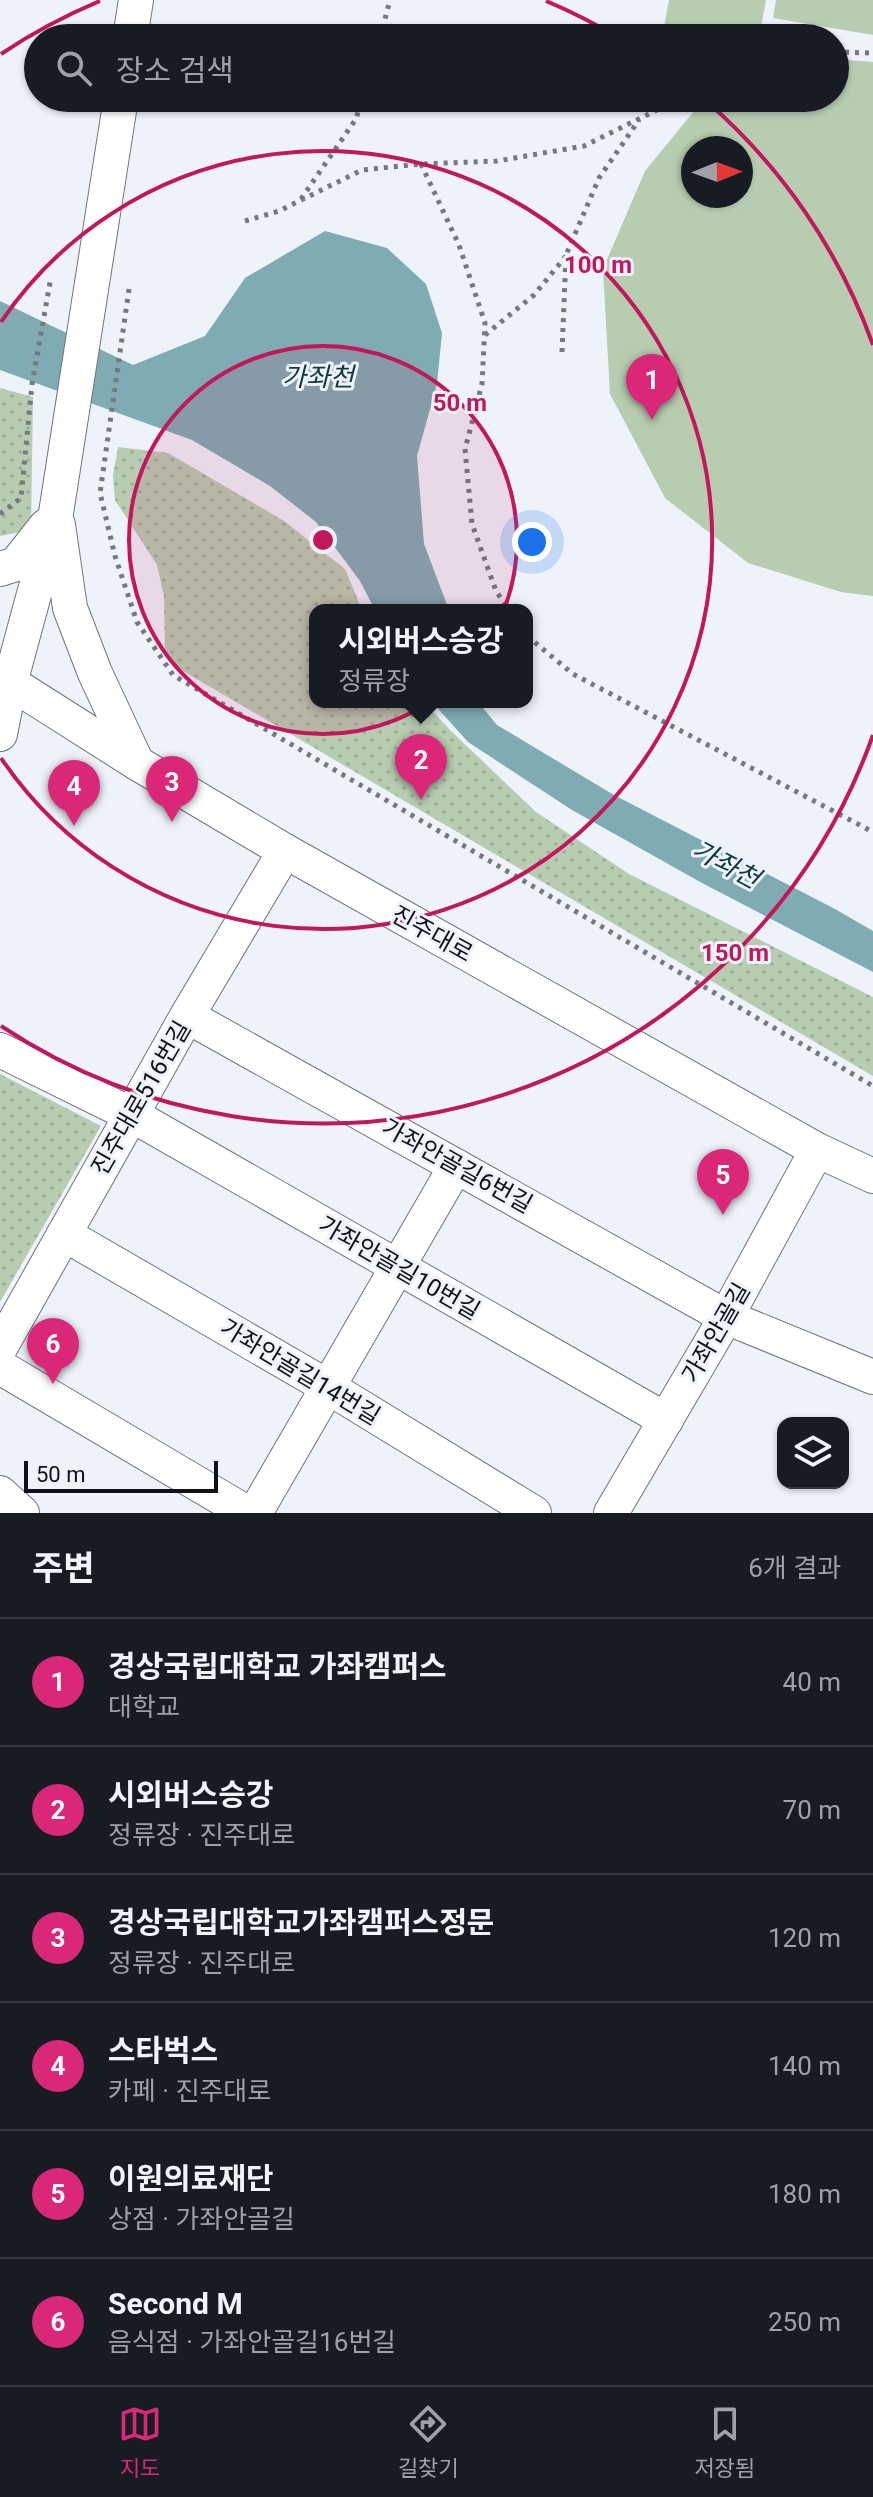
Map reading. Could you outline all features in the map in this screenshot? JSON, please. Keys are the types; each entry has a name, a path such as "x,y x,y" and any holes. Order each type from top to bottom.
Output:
{"street":[{"path":"132,24 136,0"},
{"path":"0,734 5,679 56,513 119,112"},
{"path":"0,569 16,564 56,513"},
{"path":"56,513 70,608 95,673 137,763"},
{"name":"진주대로","path":"5,679 137,763 285,851 817,1150 873,1176"},
{"name":"진주대로516번길","path":"0,1348 187,1016 285,851"},
{"name":"가좌안골길6번길","path":"187,1016 726,1317 873,1377"},
{"name":"가좌안골길10번길","path":"0,1050 132,1115 666,1420"},
{"name":"가좌안골길","path":"611,1513 726,1317 817,1150"},
{"path":"255,1513 456,1166"},
{"name":"가좌안골길14번길","path":"64,1234 328,1387 534,1513"},
{"path":"0,1367 247,1513"},
{"path":"0,1493 22,1513"}],"path":[{"path":"384,24 390,0"},
{"path":"849,52 873,53"},
{"path":"301,200 358,112"},
{"path":"245,221 279,211 362,170 497,161 584,146 655,112"},
{"path":"485,335 534,295 566,255 599,178 639,119"},
{"path":"421,164 459,245 485,323 482,384 465,449 472,524 496,591 505,604"},
{"path":"562,352 566,255"},
{"path":"0,514 21,498 32,384 51,277"},
{"path":"129,289 100,493 115,556 137,622 173,675 873,1086"},
{"path":"533,641 573,674 873,832"}],"green space":[{"path":"669,0 766,0 762,24 665,24"},
{"path":"776,0 873,0 873,35 849,31 849,24 808,24 773,18"},
{"path":"849,60 873,62 873,596 841,592 748,563 665,498 610,394 603,269 645,171 693,112 849,112"},
{"path":"0,388 33,397 31,530 0,536"},
{"path":"118,447 168,453 284,521 345,569 360,604 309,604 309,708 430,708 536,812 629,874 873,997 873,1076 178,668 165,649 164,596 157,565 115,500 113,476"},
{"path":"0,1074 101,1126 0,1302"}],"water":[{"name":"가좌천","path":"325,231 387,248 426,284 442,333 437,384 417,456 424,544 447,604 372,604 360,581 316,522 270,486 192,440 0,370 0,301 133,365 205,336 245,278"},
{"name":"가좌천","path":"437,708 483,708 497,725 614,795 873,931 873,972 702,883 572,810 468,742"}],"place":[{"name":"경상국립대학교 가좌캠퍼스","path":"652,420"},
{"name":"시외버스승강","path":"421,800"},
{"name":"경상국립대학교가좌캠퍼스정문","path":"172,822"},
{"name":"스타벅스","path":"74,826"},
{"name":"이원의료재단","path":"723,1215"},
{"name":"Second M","path":"53,1384"}]}
